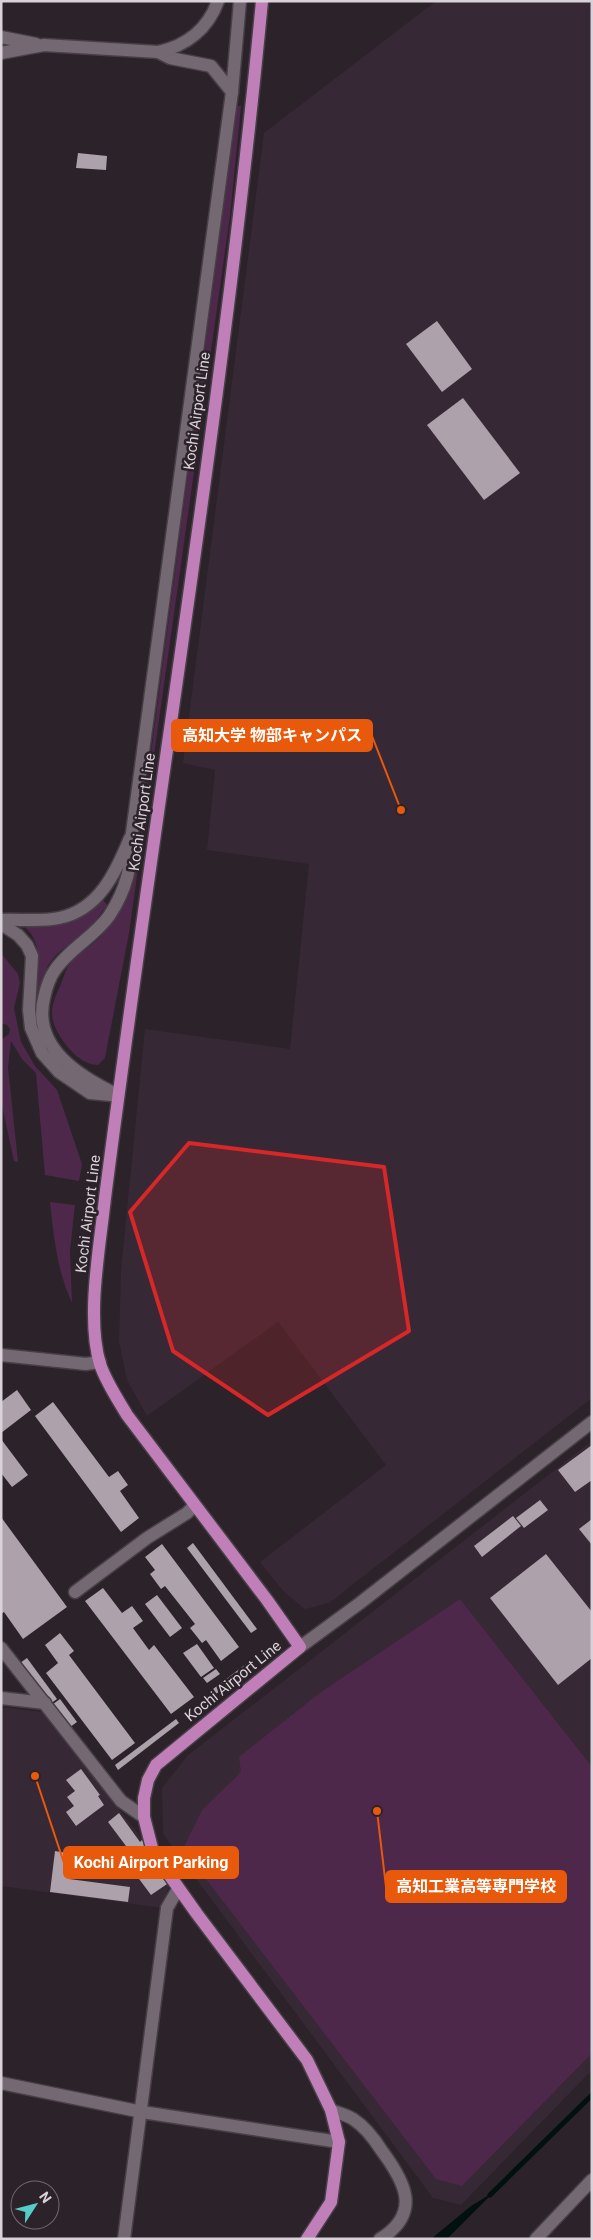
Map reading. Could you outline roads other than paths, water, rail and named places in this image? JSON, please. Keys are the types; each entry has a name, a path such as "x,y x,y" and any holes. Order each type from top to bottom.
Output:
{"main road":[{"name":"Kochi Airport Line","path":"262,1 249,136 222,344 118,1095 96,1278 95,1339 107,1382 127,1415 300,1647 156,1765 148,1780 144,1798 144,1817 153,1852 178,1889 307,2060 332,2110 339,2142 331,2202 307,2239"}],"street":[{"path":"1,37 44,46 158,52 172,49 190,39 204,27 218,1"},
{"path":"118,1095 93,1083 66,1063 47,1036 42,1008 46,988 54,971 98,928 118,900 132,862 132,833 232,92 240,1"},
{"path":"1,53 44,46"},
{"path":"158,52 170,58 211,66 232,92"},
{"path":"1,920 57,918 69,915 85,907 100,894 112,876 132,833"},
{"path":"1,924 18,935 27,945 32,956 29,1010 31,1028 42,1053 59,1072 90,1094 118,1095"},
{"path":"1,1355 86,1364 100,1362"},
{"path":"300,1647 360,1603 592,1422"},
{"path":"75,1592 147,1538 188,1513 194,1506"},
{"path":"1,1648 121,1801 144,1817"},
{"path":"1,1698 45,1703"},
{"path":"124,2239 167,1908 178,1889"},
{"path":"1,2083 142,2112 339,2142"},
{"path":"332,2110 353,2118 376,2143 400,2175 407,2195 403,2216 390,2233 380,2239"},
{"path":"536,2239 592,2180"}],"waterway":[{"path":"490,2195 592,2095"}],"place":[{"name":"高知大学 物部キャンパス","path":"401,810"},
{"name":"Kochi Airport Parking","path":"35,1776"},
{"name":"高知工業高等専門学校","path":"377,1811"}]}
